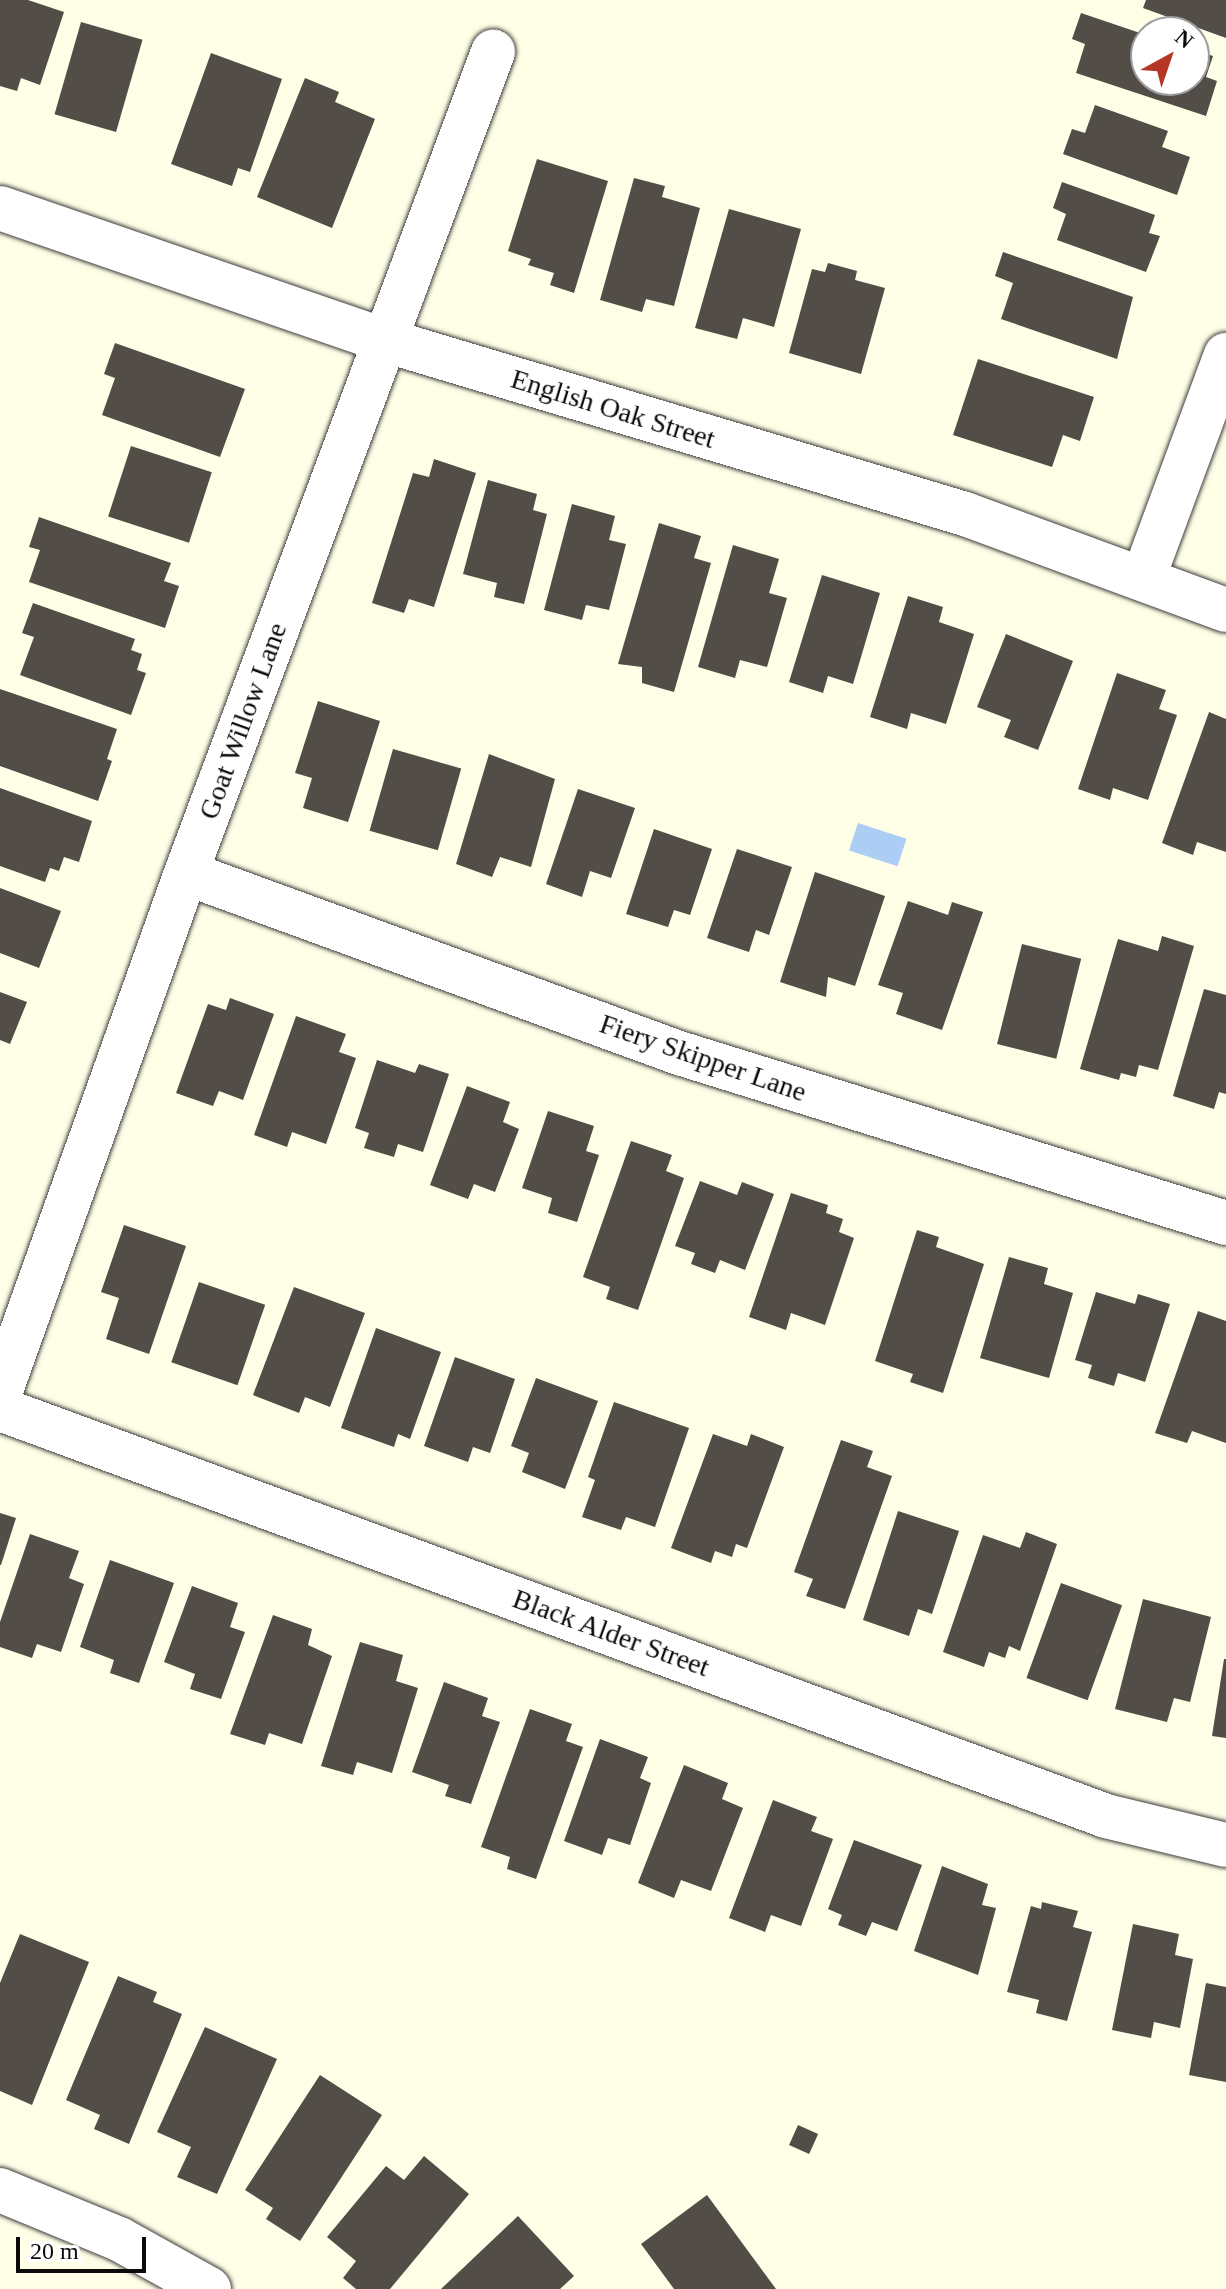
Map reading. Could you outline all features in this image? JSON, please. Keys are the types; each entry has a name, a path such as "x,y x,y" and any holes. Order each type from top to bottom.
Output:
{"street":[{"name":"Goat Willow Lane","path":"0,1393 186,873 493,52"},
{"name":"English Oak Street","path":"0,208 384,340 965,514 1226,610"},
{"path":"1143,579 1226,355"},
{"name":"Fiery Skipper Lane","path":"186,873 679,1053 1226,1223"},
{"name":"Black Alder Street","path":"0,1409 1106,1816 1226,1845"},
{"path":"0,2190 119,2239 209,2289"}],"water":[{"path":"858,823 907,839 898,866 849,851"}],"building":[{"path":"0,0 28,0 64,12 40,85 21,78 17,91 0,86"},
{"path":"1146,0 1226,0 1226,38 1210,32 1210,16 1165,16 1143,8"},
{"path":"1081,13 1130,30 1130,91 1076,73 1085,44 1072,39"},
{"path":"81,22 143,40 116,132 55,114"},
{"path":"211,53 282,79 250,172 238,168 232,186 171,164"},
{"path":"305,78 339,92 335,102 375,119 332,228 257,197"},
{"path":"1210,78 1217,81 1206,116 1146,96 1210,96"},
{"path":"1095,105 1168,131 1162,147 1190,157 1177,195 1063,154 1072,129 1085,133"},
{"path":"537,159 608,181 574,293 550,285 554,273 528,265 531,259 508,251"},
{"path":"634,178 665,186 662,197 700,208 674,306 646,299 642,312 600,300"},
{"path":"1062,182 1155,215 1149,233 1160,236 1146,272 1057,240 1066,214 1053,208"},
{"path":"729,209 801,229 774,327 743,318 737,339 695,328"},
{"path":"1003,252 1133,297 1117,359 1001,319 1013,283 995,276"},
{"path":"828,263 857,271 855,280 885,288 861,374 789,353 812,269 825,272"},
{"path":"115,343 245,389 220,457 102,415 115,378 104,374"},
{"path":"978,359 1094,397 1080,441 1063,435 1052,467 953,435"},
{"path":"131,446 212,472 189,543 108,516"},
{"path":"434,459 476,473 434,607 409,599 404,613 372,603 413,473 429,477"},
{"path":"488,480 537,494 533,510 547,514 524,604 494,597 497,583 463,574"},
{"path":"572,504 615,516 609,540 626,544 609,610 586,605 582,620 544,610"},
{"path":"39,517 171,563 164,581 179,586 165,628 29,582 40,550 29,547"},
{"path":"659,523 701,536 694,558 711,563 674,692 642,683 642,667 618,664"},
{"path":"733,545 779,559 769,593 787,598 767,667 740,660 735,678 698,667"},
{"path":"822,575 880,593 853,684 828,676 823,693 789,682"},
{"path":"908,596 943,607 939,622 974,634 946,724 911,713 907,729 870,717"},
{"path":"33,603 135,639 131,650 142,654 137,670 146,673 131,715 20,675 34,637 22,633"},
{"path":"1006,634 1073,661 1038,750 1004,737 1011,720 977,707"},
{"path":"1117,673 1166,690 1159,709 1177,715 1148,800 1113,788 1110,800 1078,789"},
{"path":"0,689 117,729 107,759 112,761 98,801 0,766"},
{"path":"318,701 380,721 348,822 303,808 312,778 295,773"},
{"path":"1209,712 1226,719 1226,852 1197,842 1193,855 1162,843"},
{"path":"393,749 461,769 438,850 370,831"},
{"path":"489,754 555,779 531,867 500,857 492,877 456,864"},
{"path":"0,788 92,821 79,862 64,857 59,871 50,868 45,882 0,866"},
{"path":"578,789 635,808 611,878 590,871 582,897 546,884"},
{"path":"654,829 712,849 690,915 674,910 668,927 626,914"},
{"path":"737,849 792,867 769,935 756,930 749,952 707,938"},
{"path":"815,872 885,896 855,986 828,977 826,997 780,982"},
{"path":"0,888 61,911 39,968 0,953"},
{"path":"908,901 948,915 952,902 983,912 942,1030 896,1014 903,993 878,985"},
{"path":"1162,936 1194,946 1158,1070 1139,1065 1136,1077 1121,1073 1119,1080 1080,1069 1118,939 1158,951"},
{"path":"1022,944 1081,959 1056,1059 997,1044"},
{"path":"1204,989 1226,995 1226,1094 1219,1092 1214,1109 1173,1096"},
{"path":"0,992 27,1002 10,1044 0,1040"},
{"path":"230,998 274,1014 243,1100 219,1091 213,1106 176,1093 208,1004 226,1010"},
{"path":"296,1016 346,1034 339,1052 356,1058 326,1144 292,1132 287,1147 254,1135"},
{"path":"377,1060 415,1073 419,1064 449,1074 423,1152 398,1144 394,1157 364,1148 369,1133 355,1128"},
{"path":"467,1086 510,1102 503,1122 519,1129 495,1192 474,1184 468,1199 430,1185"},
{"path":"548,1111 594,1126 586,1151 599,1155 577,1222 548,1213 552,1198 522,1188"},
{"path":"631,1141 672,1155 666,1171 684,1178 638,1310 606,1299 610,1287 583,1277"},
{"path":"700,1181 737,1195 742,1182 774,1194 745,1270 720,1260 715,1273 691,1264 695,1253 675,1246"},
{"path":"791,1193 828,1205 826,1213 843,1219 839,1232 854,1238 825,1325 791,1313 786,1330 749,1317"},
{"path":"124,1225 186,1246 149,1354 106,1339 119,1298 101,1292"},
{"path":"917,1230 939,1237 936,1247 984,1264 943,1393 910,1382 913,1374 875,1361"},
{"path":"1009,1257 1048,1268 1044,1284 1073,1293 1049,1378 980,1358"},
{"path":"199,1282 265,1305 238,1385 171,1362"},
{"path":"294,1287 365,1313 330,1407 305,1397 299,1413 253,1395"},
{"path":"1096,1292 1135,1304 1138,1294 1170,1304 1145,1382 1118,1373 1114,1386 1088,1378 1092,1365 1075,1360"},
{"path":"1198,1311 1226,1321 1226,1443 1192,1431 1187,1443 1155,1433"},
{"path":"376,1328 441,1352 410,1439 398,1434 394,1447 341,1428"},
{"path":"455,1357 515,1379 490,1453 473,1447 468,1462 424,1446"},
{"path":"536,1378 598,1401 565,1489 522,1472 529,1453 511,1446"},
{"path":"614,1402 689,1428 655,1527 626,1517 621,1530 582,1517 595,1480 588,1477"},
{"path":"713,1434 747,1446 751,1434 784,1447 747,1548 736,1544 732,1557 715,1551 711,1563 671,1548"},
{"path":"841,1440 873,1451 867,1467 892,1476 845,1609 806,1596 813,1579 794,1572"},
{"path":"898,1511 959,1531 932,1614 918,1609 909,1636 863,1620"},
{"path":"0,1513 16,1518 1,1565 0,1565"},
{"path":"1026,1532 1057,1544 1020,1651 1009,1646 1005,1658 989,1652 984,1667 943,1652 983,1535 1020,1548"},
{"path":"30,1534 79,1551 69,1578 84,1584 61,1652 37,1644 32,1658 0,1647 0,1622"},
{"path":"110,1560 174,1583 139,1683 110,1673 114,1660 80,1647"},
{"path":"1061,1583 1122,1605 1088,1700 1026,1678"},
{"path":"192,1586 238,1603 230,1627 245,1632 221,1699 190,1689 195,1674 164,1662"},
{"path":"1143,1599 1211,1617 1190,1702 1174,1698 1167,1722 1115,1709"},
{"path":"273,1615 312,1629 308,1645 332,1656 302,1744 269,1733 265,1745 230,1734"},
{"path":"360,1642 403,1655 396,1681 418,1688 392,1773 357,1762 353,1775 321,1766"},
{"path":"1226,1659 1226,1738 1212,1736"},
{"path":"444,1682 488,1698 482,1716 500,1722 471,1804 445,1796 449,1785 412,1772"},
{"path":"530,1709 572,1724 566,1741 583,1747 536,1879 507,1869 510,1857 481,1847"},
{"path":"600,1739 648,1757 640,1778 651,1783 630,1845 608,1838 602,1855 564,1841"},
{"path":"684,1765 728,1783 722,1799 743,1808 711,1891 681,1880 674,1898 638,1883"},
{"path":"773,1800 817,1817 811,1831 833,1839 801,1926 771,1915 765,1932 729,1918"},
{"path":"854,1840 922,1865 897,1931 872,1922 866,1936 838,1925 842,1915 828,1909"},
{"path":"942,1866 988,1884 982,1905 996,1908 978,1975 914,1951"},
{"path":"1042,1902 1078,1911 1073,1927 1092,1932 1067,2021 1036,2013 1039,2000 1007,1992 1031,1906 1041,1909"},
{"path":"1133,1924 1179,1934 1175,1955 1193,1959 1180,2028 1154,2022 1151,2038 1112,2030"},
{"path":"20,1934 89,1962 32,2105 0,2091 0,1983"},
{"path":"118,1976 157,1992 153,2002 182,2014 129,2144 94,2129 100,2115 66,2100"},
{"path":"1206,1983 1226,1987 1226,2082 1189,2075"},
{"path":"205,2027 277,2059 217,2194 177,2177 191,2147 157,2132"},
{"path":"320,2075 382,2115 300,2241 266,2219 273,2208 245,2190"},
{"path":"798,2125 818,2134 809,2154 789,2145"},
{"path":"424,2156 469,2194 390,2289 356,2289 343,2278 356,2261 327,2237 386,2166 404,2180"},
{"path":"707,2195 776,2289 674,2289 641,2244"},
{"path":"518,2216 574,2276 560,2289 441,2289"}]}
